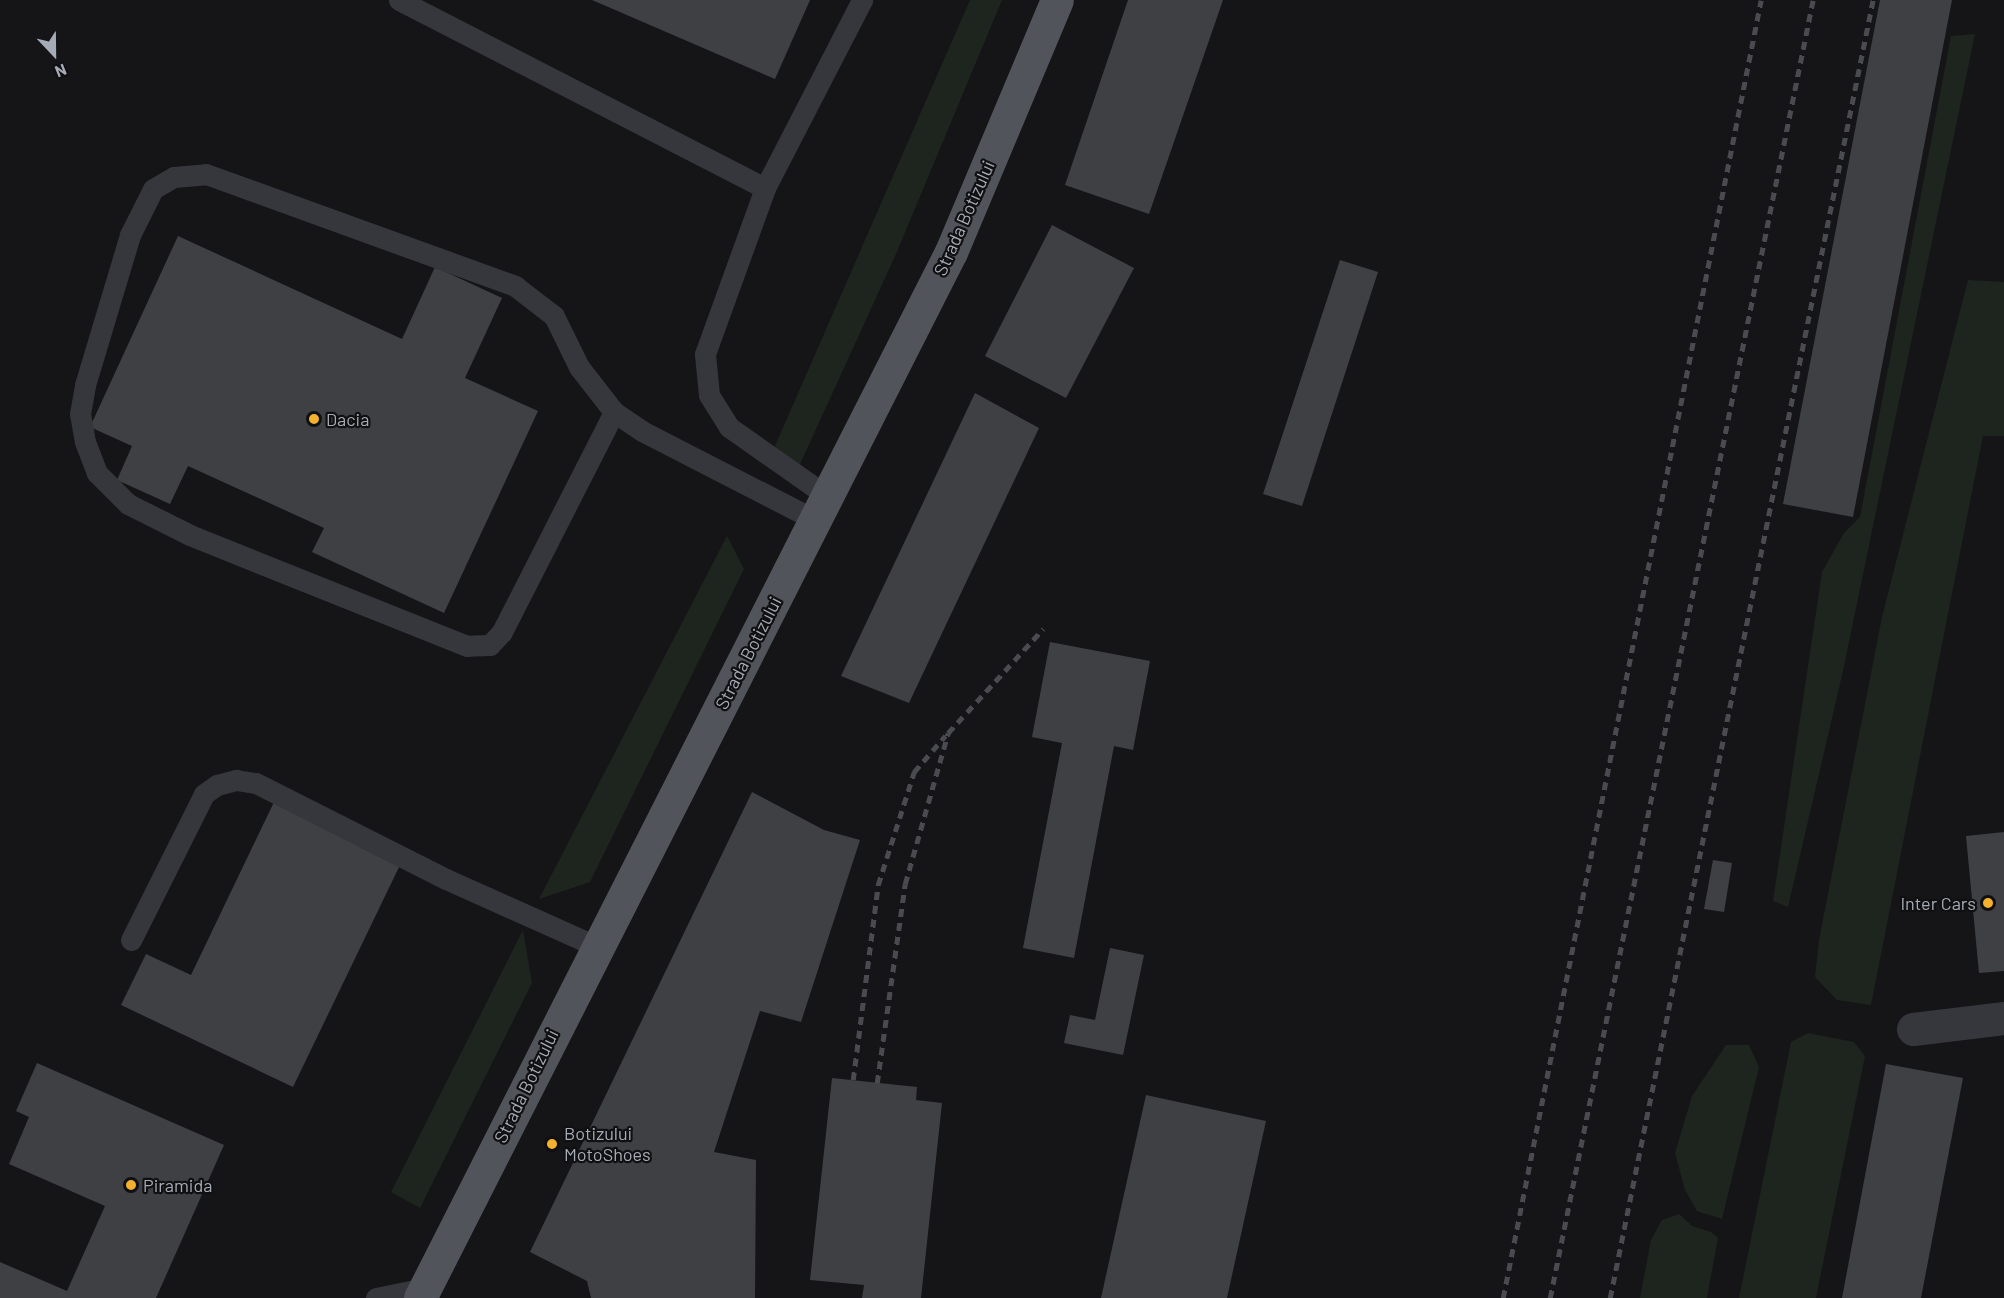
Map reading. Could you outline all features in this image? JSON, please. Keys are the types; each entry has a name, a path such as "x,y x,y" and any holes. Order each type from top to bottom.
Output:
{"main road":[{"name":"Strada Botizului","path":"423,1293 596,946 951,252 1057,0"}],"street":[{"path":"1913,1029 2004,1018"}],"lane":[{"path":"399,0 765,189"},
{"path":"821,508 729,427 709,395 705,354 765,189 862,0"},
{"path":"614,412 502,632 490,645 467,646 190,535 128,504 97,473 85,442 80,414 85,385 130,235 153,189 174,177 206,174 515,286 554,316 579,367 614,412 642,431 821,508"},
{"path":"131,940 204,794 218,785 236,780 256,783 446,879 596,946"},
{"path":"376,1298 423,1293"}],"shaded area":[{"path":"970,0 1002,0 896,254 796,473 771,455"},
{"path":"1975,34 1843,671 1788,907 1773,901 1822,572 1844,533 1860,517 1951,36"},
{"path":"1968,280 2004,282 2004,436 1983,436 1871,1005 1837,1000 1815,977 1819,940 1882,617"},
{"path":"727,536 744,569 590,882 539,899"},
{"path":"523,930 532,983 420,1208 391,1192"},
{"path":"1808,1033 1854,1042 1865,1056 1816,1298 1739,1298 1791,1042"},
{"path":"1726,1045 1749,1045 1759,1067 1722,1219 1697,1211 1685,1190 1675,1153 1692,1096"},
{"path":"1679,1214 1692,1226 1711,1232 1718,1238 1707,1298 1640,1298 1651,1240 1662,1220"}],"building":[{"path":"592,0 810,0 775,79"},
{"path":"1128,0 1223,0 1149,214 1065,185"},
{"path":"1880,0 1952,0 1853,517 1783,504"},
{"path":"1052,225 1134,268 1066,398 985,356"},
{"name":"Dacia","path":"178,236 402,339 435,267 502,298 465,378 538,411 444,613 312,552 324,528 188,466 170,504 117,480 132,446 90,427"},
{"path":"1340,260 1378,272 1302,506 1263,494"},
{"path":"975,393 1039,428 909,703 841,676"},
{"path":"1050,642 1150,661 1133,750 1114,746 1074,958 1023,948 1062,743 1032,737"},
{"path":"752,792 824,830 860,840 801,1022 760,1011 714,1152 756,1160 755,1298 591,1298 587,1281 530,1252"},
{"path":"274,802 401,863 293,1087 121,1005 146,954 191,975"},
{"name":"Inter Cars","path":"2004,832 2004,971 1979,973 1966,836"},
{"path":"1713,860 1732,863 1724,912 1704,909"},
{"path":"1110,948 1144,955 1123,1055 1064,1043 1070,1015 1095,1020"},
{"name":"Piramida","path":"37,1063 224,1145 156,1298 0,1298 0,1262 67,1291 105,1206 9,1164 29,1117 16,1111"},
{"path":"1886,1064 1963,1078 1921,1298 1842,1298"},
{"path":"832,1078 917,1087 916,1100 942,1103 921,1298 862,1298 864,1285 810,1280"},
{"path":"1146,1095 1266,1121 1227,1298 1101,1298"}],"railway":[{"path":"1503,1298 1761,0"},
{"path":"1550,1298 1813,0"},
{"path":"1610,1298 1873,0"},
{"path":"877,1083 905,884 948,733 1043,629"},
{"path":"853,1080 878,885 914,772 945,736"}],"place":[{"name":"Dacia","path":"314,419"},
{"name":"Inter Cars","path":"1988,903"},
{"name":"Botizului MotoShoes","path":"552,1144"},
{"name":"Piramida","path":"131,1185"}]}
